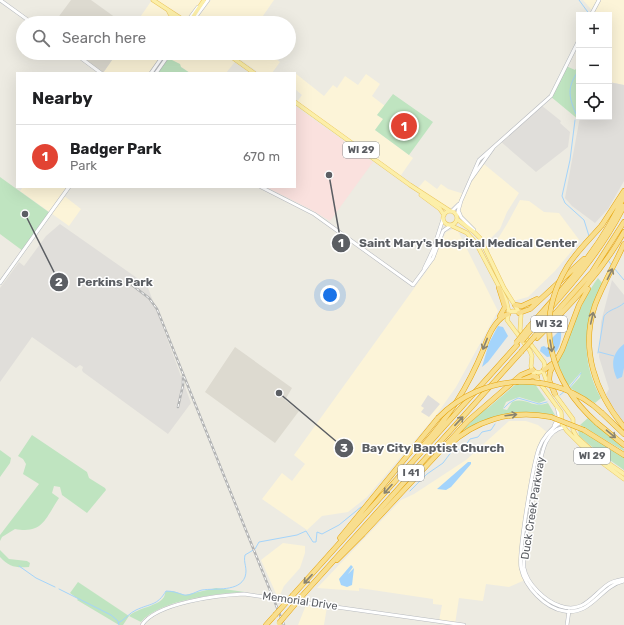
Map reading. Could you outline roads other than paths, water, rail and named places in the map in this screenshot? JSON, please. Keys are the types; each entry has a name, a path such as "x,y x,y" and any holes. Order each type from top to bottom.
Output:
{"highway":[{"name":"WI 32","path":"624,191 602,225 571,261 563,275 553,298 549,326 552,355 563,382 577,404 624,445"},
{"path":"519,313 530,309 584,264 600,242 624,196"},
{"name":"I 41","path":"266,625 530,329 584,264 624,206"},
{"name":"I 41","path":"278,624 330,564 594,274 608,254 624,222"},
{"path":"608,254 624,232"},
{"path":"624,244 593,312 589,340 592,367 602,396 624,427"},
{"path":"555,394 549,375 594,274"},
{"path":"408,466 413,457 443,423 461,397 471,378 492,329 505,307 499,288"},
{"path":"515,304 519,306 526,305 544,296"},
{"path":"492,329 508,313"},
{"path":"544,370 550,366 560,353"},
{"path":"330,564 341,557 473,416 524,373 533,371"},
{"path":"508,386 529,377 537,378"},
{"path":"322,564 326,555 438,418 452,405 475,391 496,384 521,381 544,383 567,390 586,400 624,434"},
{"path":"420,471 456,439 480,424 514,415 530,414 551,417 584,430 624,454"}],"main road":[{"path":"153,0 168,10 170,14 174,16"},
{"path":"192,16 204,0"},
{"path":"236,60 253,72"},
{"name":"WI 29","path":"296,103 410,185 440,209 445,224 462,229 472,237 508,303 508,313"},
{"name":"WI 29","path":"410,185 451,211 480,238 499,278 519,313"},
{"path":"443,217 451,211"},
{"path":"451,226 458,218"},
{"path":"515,311 519,313 521,320 520,330 543,360 546,366 544,370 546,382 573,421 573,425 570,428 564,427 562,414 533,371 532,356 530,351 507,318 508,313 515,311"},
{"path":"510,324 516,325 521,320"},
{"path":"532,364 536,359 543,360"},
{"path":"533,371 538,373 544,370"},
{"path":"562,420 566,417 570,417"},
{"name":"WI 29","path":"573,425 575,434 581,441 602,459 624,474"},
{"name":"WI 29","path":"564,427 589,453 624,479"}],"street":[{"path":"0,0 22,16"},
{"path":"193,16 208,0"},
{"path":"593,12 599,0"},
{"path":"458,218 461,201 479,160 551,96 576,46"},
{"path":"84,60 101,72"},
{"path":"152,72 160,60"},
{"path":"157,72 165,60"},
{"path":"0,283 69,188"},
{"path":"263,188 314,214 414,285 435,255 444,231 451,226"},
{"path":"451,211 461,201"},
{"path":"460,206 461,217 480,238"},
{"path":"421,274 433,250 443,217"},
{"path":"553,428 559,416 557,408"},
{"path":"553,428 562,420"},
{"name":"Duck Creek Parkway","path":"564,427 553,432 542,452 524,559 527,578 534,587 554,604 569,610"},
{"name":"Duck Creek Parkway","path":"553,428 542,442 538,454 520,558 524,578 530,588 552,607 569,610"},
{"path":"567,625 569,610 585,609 608,588 624,580"},
{"name":"Memorial Drive","path":"142,625 154,613 174,606 242,594 464,625"}],"water":[{"path":"498,326 503,327 508,336 488,362 482,367 489,343"},
{"path":"559,331 561,331 561,335 560,344 557,351 551,356 547,357 540,351 541,347 544,346 547,348 552,345 552,338"},
{"path":"624,344 624,368 622,377 617,379 613,360 614,356"},
{"path":"468,462 471,462 471,464 451,487 446,490 437,489"},
{"path":"351,565 353,567 348,574 354,568 352,585 347,587 341,585 339,579"}],"waterway":[{"path":"579,0 588,12"},
{"path":"576,74 572,81 570,96 576,114"},
{"path":"575,120 570,160 562,196 565,203 584,220 589,236"},
{"path":"608,260 612,266"},
{"path":"614,268 624,280"},
{"path":"598,353 604,316 624,303"},
{"path":"599,352 614,356"},
{"path":"569,388 581,373"},
{"path":"560,395 565,391"},
{"path":"504,408 518,398 539,404 547,402"},
{"path":"410,491 427,474 443,463 452,451 463,449 470,439 478,437 482,432 491,430 495,424"},
{"path":"118,623 134,611 157,602 166,591 186,595 202,590 226,588 238,585 242,582 246,574 245,555 255,549 259,542 297,535 306,531 313,542 316,542 317,532 322,534 339,525 361,507"},
{"path":"19,566 36,578 55,587"},
{"path":"59,589 111,615 118,621 119,625"}],"railway":[{"path":"132,285 149,298 157,309 284,625"},
{"path":"178,407 183,385 183,376"}],"place":[{"name":"Badger Park","path":"404,126"},
{"name":"Saint Mary's Hospital Medical Center","path":"329,175"},
{"name":"Perkins Park","path":"25,214"},
{"name":"Bay City Baptist Church","path":"279,393"}]}
